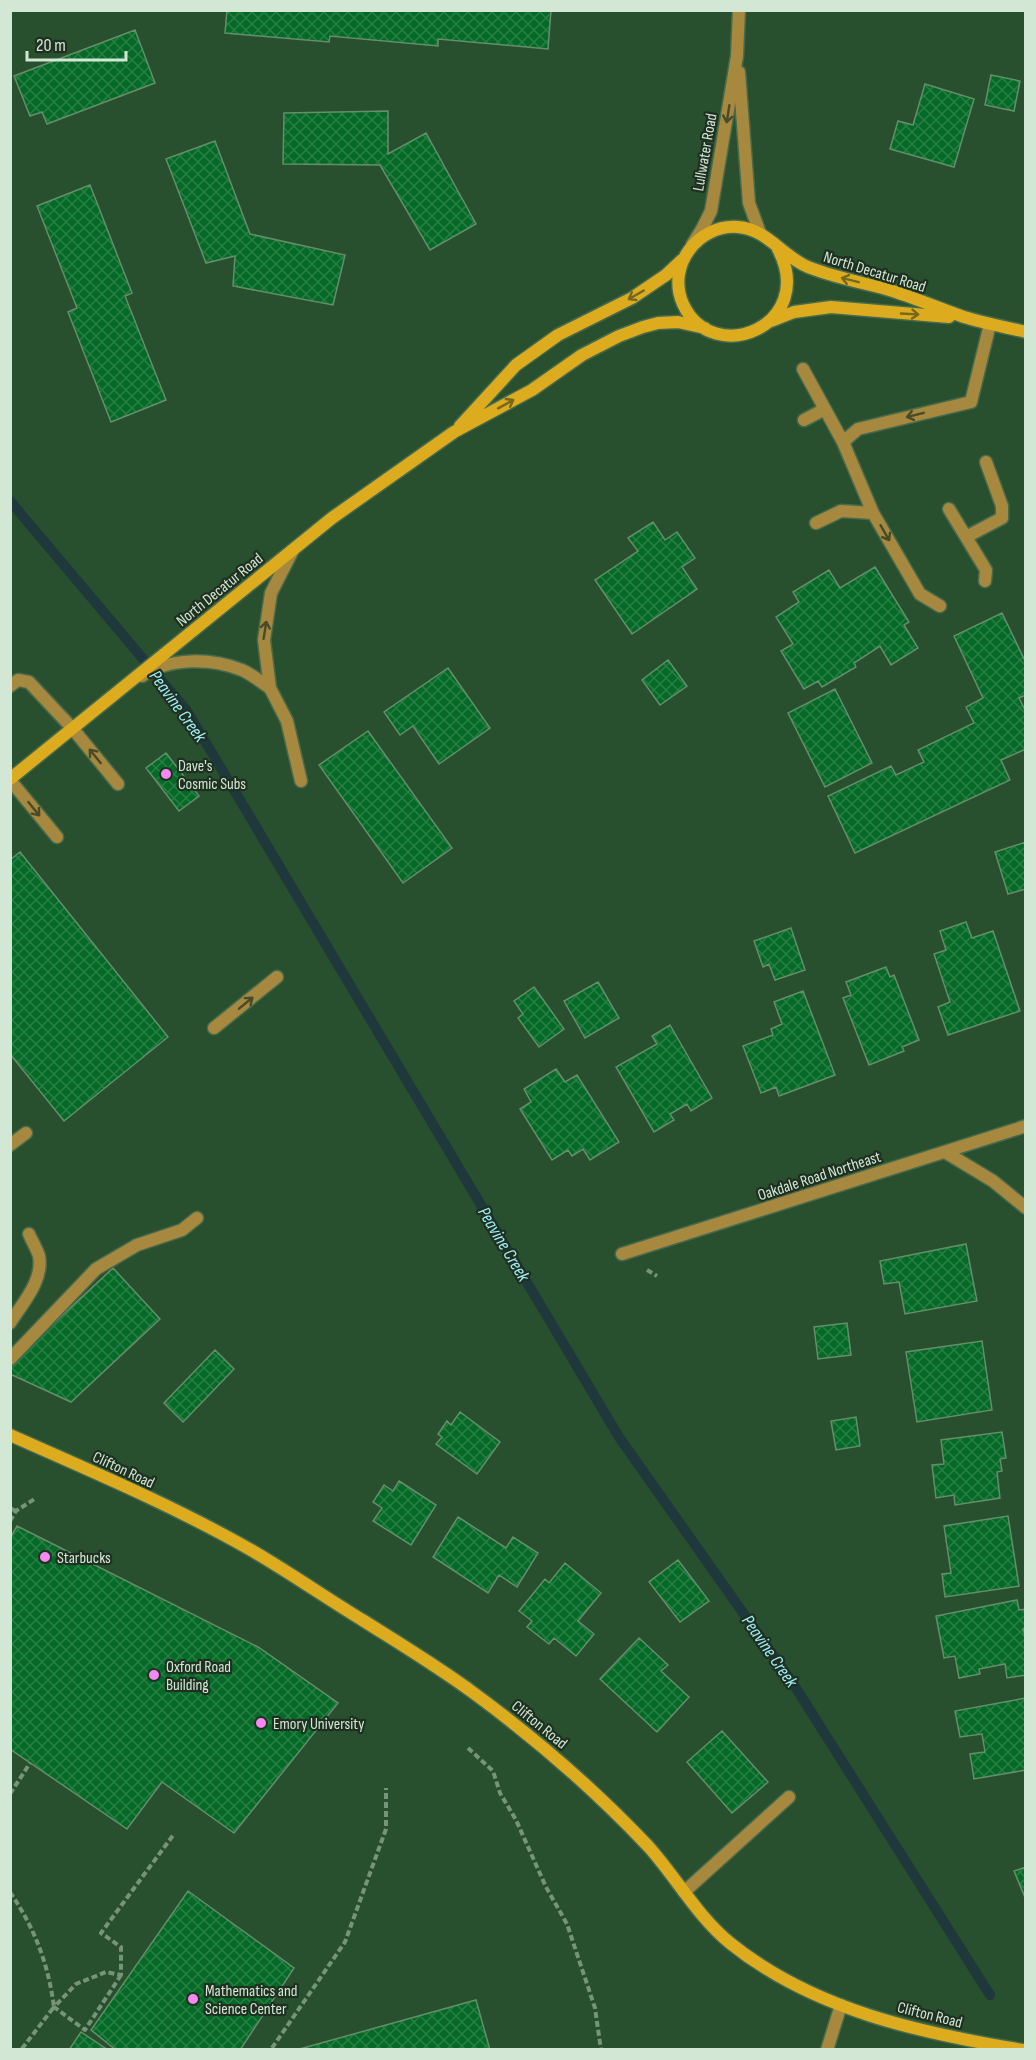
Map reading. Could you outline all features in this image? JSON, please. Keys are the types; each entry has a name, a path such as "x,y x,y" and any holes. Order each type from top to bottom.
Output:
{"main road":[{"name":"North Decatur Road","path":"966,318 831,307 794,312 770,321 750,333 739,335 716,333 696,322 683,304 678,282 683,260 698,240 717,229 739,227 760,233 796,262 815,270 888,290 966,318 1026,332"},
{"path":"770,321 782,305 788,287 784,261 778,249"},
{"name":"North Decatur Road","path":"454,432 516,365 558,334 632,298 666,275 683,260"},
{"name":"North Decatur Road","path":"10,780 332,518 454,432 532,390 582,355 619,336 658,323 678,322 705,328"},
{"name":"Clifton Road","path":"10,1435 115,1482 250,1550 426,1659 549,1751 592,1789 651,1850 727,1941 749,1957 807,1991 841,2006 907,2027 965,2040 1023,2049"}],"street":[{"name":"Lullwater Road","path":"690,248 711,211 737,56 739,10"},
{"name":"Lullwater Road","path":"737,56 749,202 760,233"},
{"path":"843,442 858,429 971,402 990,324"},
{"path":"803,369 843,442 873,513 920,594 940,606"},
{"path":"804,420 825,409"},
{"path":"966,537 1002,518 1002,506 986,462"},
{"path":"948,509 986,570 985,580"},
{"path":"816,522 841,511 873,513"},
{"path":"292,550 271,593 264,640 270,688 286,720 301,781"},
{"path":"122,689 149,671 180,662 212,662 243,671 270,688"},
{"path":"10,686 18,680 29,682 73,729 118,784"},
{"path":"10,780 57,837"},
{"path":"214,1028 277,977"},
{"name":"Oakdale Road Northeast","path":"622,1254 1026,1126"},
{"path":"10,1145 26,1133"},
{"path":"945,1152 993,1180 1026,1208"},
{"path":"10,1359 96,1269 137,1245 182,1230 197,1218"},
{"path":"10,1323 38,1277 39,1256 29,1234"},
{"path":"684,1892 789,1797"},
{"path":"827,2049 841,2006"}],"path":[{"path":"10,1521 16,1511 36,1498"},
{"path":"10,1508 16,1511"},
{"path":"468,1748 493,1771 500,1793 516,1820 542,1879 567,1924 595,2008 601,2049"},
{"path":"10,1794 30,1763"},
{"path":"272,2048 345,1942 386,1829 386,1788"},
{"path":"10,1892 27,1917 38,1940 54,2007 86,2030 122,1975 121,1947 101,1934 174,1834"},
{"path":"21,2049 54,2007 76,1984 106,1972 122,1975"}],"building":[{"path":"227,10 551,10 548,49 438,39 438,46 330,36 329,42 225,33"},
{"path":"135,30 155,83 47,124 42,112 30,116 14,76"},
{"path":"991,75 1020,81 1014,111 985,105"},
{"path":"925,84 974,99 954,167 890,149 898,121 913,125"},
{"path":"388,111 388,154 426,133 476,224 430,250 380,165 283,164 284,113"},
{"path":"215,141 250,234 345,255 333,305 233,286 235,256 206,263 166,159"},
{"path":"90,185 132,293 125,296 166,400 111,422 68,312 77,308 37,206"},
{"path":"653,522 665,540 677,532 695,558 682,567 697,589 632,634 595,580 638,551 628,538"},
{"path":"875,567 909,622 904,625 918,648 891,665 880,646 854,663 856,667 822,687 818,681 804,689 781,651 793,644 776,617 799,602 793,592 829,570 840,588"},
{"path":"1002,613 1026,663 1026,695 1019,698 1026,712 1026,749 1001,760 1010,780 855,853 828,796 891,766 896,775 924,762 918,750 974,723 966,707 983,698 954,636"},
{"path":"668,660 687,686 660,705 642,680"},
{"path":"448,668 490,728 439,764 413,726 400,735 384,712"},
{"path":"835,689 872,763 825,787 788,713"},
{"path":"368,731 452,848 403,883 319,765"},
{"path":"166,753 199,796 179,811 146,768"},
{"path":"1026,842 1026,889 1008,894 995,852"},
{"path":"20,852 168,1037 64,1121 10,1054 10,860"},
{"path":"966,922 972,938 993,931 1020,1011 948,1035 938,1007 950,1002 934,954 946,950 940,931"},
{"path":"791,928 805,970 775,980 769,964 763,967 754,941"},
{"path":"886,967 890,977 894,975 919,1040 902,1047 904,1051 869,1065 843,998 851,995 846,982"},
{"path":"598,982 619,1018 585,1038 564,1001"},
{"path":"534,987 564,1029 539,1047 518,1018 523,1014 514,1001"},
{"path":"803,991 835,1075 779,1096 776,1087 761,1093 743,1046 773,1035 771,1029 782,1024 774,1002"},
{"path":"670,1025 712,1098 691,1111 687,1104 670,1114 674,1120 654,1132 616,1067 657,1044 652,1036"},
{"path":"556,1069 565,1082 577,1075 619,1142 590,1160 583,1149 572,1156 568,1150 552,1160 520,1109 531,1102 524,1089"},
{"path":"966,1244 977,1301 905,1314 899,1282 884,1284 880,1261"},
{"path":"113,1268 160,1319 71,1402 10,1374 10,1364"},
{"path":"847,1323 851,1355 818,1359 814,1327"},
{"path":"982,1341 992,1410 917,1422 906,1352"},
{"path":"215,1350 234,1369 183,1422 164,1403"},
{"path":"460,1412 500,1442 477,1474 436,1444 442,1437 438,1434 447,1421 451,1425"},
{"path":"856,1417 860,1446 836,1450 831,1421"},
{"path":"1002,1432 1006,1458 1000,1459 1002,1471 997,1472 1000,1498 955,1505 954,1495 936,1498 932,1465 944,1464 941,1440"},
{"path":"399,1481 436,1505 411,1545 373,1521 382,1508 373,1502 384,1485 393,1491"},
{"path":"1008,1516 1019,1586 945,1597 942,1574 951,1573 944,1526"},
{"path":"458,1517 506,1548 513,1537 538,1553 517,1587 499,1575 488,1593 433,1557"},
{"name":"Oxford Road Building","path":"17,1526 258,1647 338,1703 234,1833 162,1782 127,1829 10,1749 10,1538"},
{"path":"678,1560 709,1601 680,1622 649,1582"},
{"path":"565,1563 601,1593 578,1621 594,1634 576,1656 554,1638 549,1644 527,1627 532,1621 519,1611 545,1579 549,1583"},
{"path":"1017,1600 1019,1610 1026,1609 1026,1628 1023,1629 1026,1640 1026,1675 1007,1678 1005,1664 979,1669 980,1674 959,1678 955,1656 944,1658 936,1616"},
{"path":"639,1638 668,1665 661,1671 689,1697 657,1732 600,1679"},
{"path":"1026,1698 1026,1770 974,1779 970,1754 985,1752 982,1734 960,1737 955,1711"},
{"path":"722,1731 768,1782 732,1813 687,1762"},
{"path":"1026,1867 1026,1900 1014,1871"},
{"name":"Mathematics and Science Center","path":"188,1891 294,1968 240,2050 116,2050 91,2030"},
{"name":"Mathematics and Science Center","path":"476,2000 490,2050 296,2050"},
{"path":"81,2032 108,2050 69,2050"}],"waterway":[{"name":"Peavine Creek","path":"10,501 187,711 619,1437 794,1685 990,1995"}],"place":[{"name":"Dave's Cosmic Subs","path":"166,774"},
{"name":"Starbucks","path":"45,1557"},
{"name":"Oxford Road Building","path":"154,1675"},
{"name":"Emory University","path":"261,1723"},
{"name":"Mathematics and Science Center","path":"193,1999"}]}
